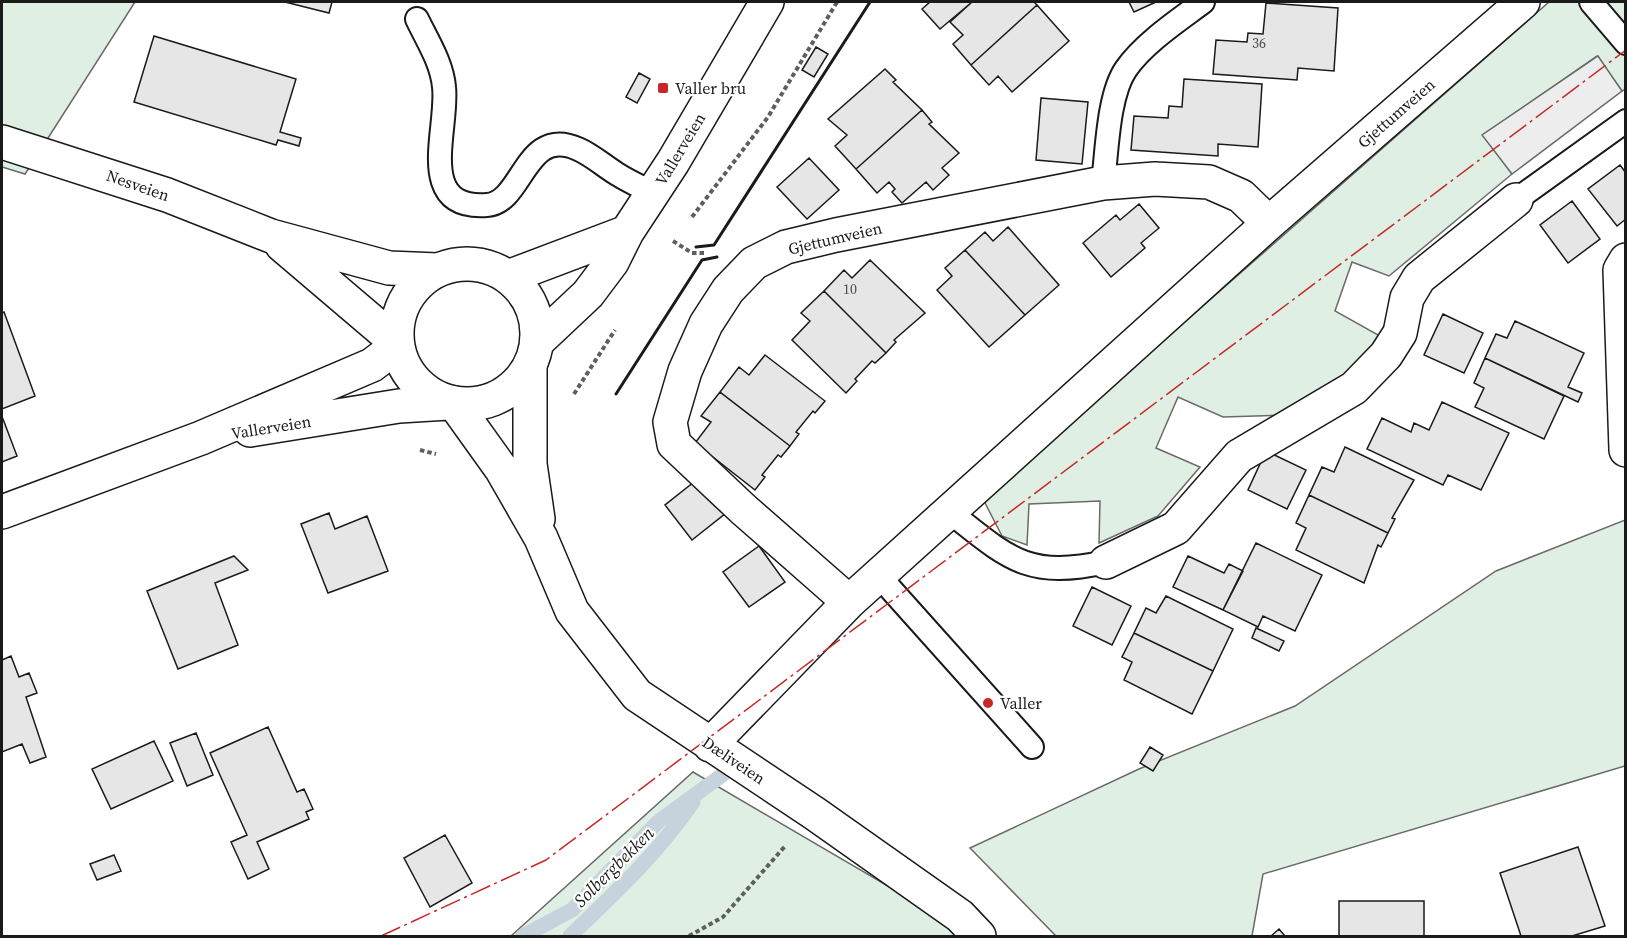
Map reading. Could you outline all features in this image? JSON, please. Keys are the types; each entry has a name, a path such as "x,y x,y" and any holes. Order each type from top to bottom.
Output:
{"street":[{"name":"Vallerveien","path":"534,354 588,294 612,262 627,232 653,193 767,2"},
{"name":"Gjettumveien","path":"710,745 849,602 951,513 1269,223 1523,2"},
{"name":"Nesveien","path":"2,142 167,195 271,236 388,267 436,270"},
{"name":"Gjettumveien","path":"849,602 742,509 674,444 670,422 686,371 706,324 728,290 754,263 786,247 1103,183 1155,179 1209,182 1241,196 1269,223"},
{"path":"1106,562 1176,528 1239,456 1354,388 1386,355 1400,333 1407,298 1419,278 1516,200"},
{"path":"508,277 627,232"},
{"name":"Nesveien","path":"271,236 397,344"},
{"path":"1626,260 1620,270 1626,450"},
{"path":"461,264 486,266 508,277 525,295 536,317 534,354 511,389 484,403 451,403 424,390 406,371 397,344 399,314 413,288 436,270 461,264"},
{"name":"Vallerveien","path":"2,512 201,438 372,364 397,344"},
{"name":"Dæliveien","path":"534,354 530,464 541,538"},
{"name":"Vallerveien","path":"201,438 399,406 451,403"},
{"name":"Dæliveien","path":"451,403 502,470 541,538 572,611 637,695 814,813 960,916 979,936"}],"lane":[{"path":"1103,183 1112,107 1126,70 1160,35 1203,2"},
{"path":"1591,2 1626,44"},
{"path":"417,19 435,56 444,86 438,168 445,186 457,201 474,206 495,205 505,196 530,159 551,146 577,148 653,193"},
{"path":"1516,200 1626,121"},
{"path":"951,513 1003,554 1044,569 1078,568 1106,562"},
{"path":"879,576 1032,747"}],"path":[{"path":"687,223 768,117 837,2"},
{"path":"666,250 680,232"},
{"path":"573,397 616,328"},
{"path":"416,449 434,453 444,459"},
{"path":"689,936 723,916 814,813"}],"green space":[{"path":"2,2 135,2 25,174 2,167"},
{"path":"1549,2 1625,2 1625,89 1622,91 1597,56 1483,135 1512,174 1389,276 1352,262 1335,311 1380,336 1372,355 1287,415 1223,417 1178,397 1156,448 1200,467 1158,516 1099,543 1100,501 1029,504 1027,545 1002,536 983,499"},
{"path":"1625,520 1625,766 1263,874 1252,936 1056,936 970,848 1139,769 1295,706 1496,571"},
{"path":"693,772 953,924 964,936 511,936"}],"shaded area":[{"path":"1598,56 1622,91 1512,174 1482,135"}],"building":[{"path":"285,2 332,2 329,13"},
{"path":"930,2 972,2 940,29 922,9"},
{"path":"972,2 1034,2 1037,5 971,65 953,44 963,35 950,22"},
{"path":"1129,2 1156,2 1134,12"},
{"path":"1266,3 1338,8 1334,71 1298,68 1297,80 1213,74 1216,40 1247,42 1248,33 1263,34"},
{"path":"1037,5 1069,41 1012,92 998,76 989,85 971,65"},
{"path":"154,36 296,79 280,132 301,138 299,146 278,140 276,145 134,102"},
{"path":"816,47 828,54 814,77 802,70"},
{"path":"885,69 896,80 893,82 922,110 856,169 835,146 847,135 828,119"},
{"path":"639,73 650,79 637,103 626,97"},
{"path":"1184,79 1262,84 1258,147 1218,144 1218,156 1131,150 1134,116 1168,118 1169,106 1182,107"},
{"path":"1041,98 1088,102 1082,164 1036,160"},
{"path":"922,110 932,122 929,124 959,153 942,168 949,175 933,190 926,182 902,203 892,192 895,189 889,182 877,193 856,169"},
{"path":"809,158 839,190 807,219 777,187"},
{"path":"1620,165 1626,173 1626,219 1617,226 1588,189"},
{"path":"1572,201 1600,239 1568,263 1540,225"},
{"path":"1139,204 1159,228 1141,243 1145,248 1111,277 1083,243 1116,215 1120,220"},
{"path":"1008,227 1059,285 1025,315 965,250 985,232 993,241"},
{"path":"965,250 1025,315 989,347 937,290 952,276 945,268"},
{"path":"870,260 925,313 894,340 896,342 886,353 824,291 844,270 852,278"},
{"path":"824,291 886,353 875,363 872,361 855,379 857,381 846,393 792,340 810,321 801,313"},
{"path":"4,312 35,396 2,409 2,313"},
{"path":"1443,314 1483,333 1464,373 1424,355"},
{"path":"1515,321 1584,353 1568,387 1582,393 1578,402 1485,358 1496,334 1507,338"},
{"path":"765,355 825,401 815,413 813,411 796,432 799,434 790,446 720,392 739,367 749,375"},
{"path":"1485,358 1564,396 1544,439 1475,407 1484,388 1474,383"},
{"path":"720,392 790,446 781,457 778,455 762,475 765,477 755,490 695,443 711,422 701,416"},
{"path":"1442,402 1509,433 1481,490 1448,475 1443,485 1367,449 1382,418 1411,432 1414,423 1429,430"},
{"path":"2,420 17,456 2,462"},
{"path":"1345,447 1414,480 1392,518 1395,519 1388,533 1309,495 1322,467 1334,472"},
{"path":"1266,451 1306,470 1287,509 1248,490"},
{"path":"699,478 726,513 692,540 665,505"},
{"path":"1309,495 1388,533 1381,547 1378,545 1364,583 1296,550 1306,528 1296,523"},
{"path":"329,513 335,529 367,516 388,571 328,593 301,524"},
{"path":"1256,543 1322,575 1295,631 1263,616 1258,627 1223,610"},
{"path":"759,546 785,582 749,607 723,572"},
{"path":"234,556 248,570 215,583 238,645 178,669 147,591"},
{"path":"1188,556 1224,573 1229,564 1243,571 1223,610 1173,587"},
{"path":"1092,587 1131,606 1112,645 1073,626"},
{"path":"1166,596 1233,629 1213,671 1134,633 1146,608 1156,613"},
{"path":"1256,628 1284,641 1279,651 1252,638"},
{"path":"1134,633 1213,671 1192,714 1124,680 1132,662 1122,657"},
{"path":"11,656 19,677 29,673 37,693 26,697 46,757 30,763 22,744 2,752 2,660"},
{"path":"268,727 297,792 304,789 313,809 306,812 309,819 257,842 269,869 248,879 231,842 247,835 210,753"},
{"path":"196,733 213,775 187,786 170,743"},
{"path":"154,741 173,781 111,809 92,769"},
{"path":"1150,747 1163,755 1153,771 1140,763"},
{"path":"445,835 472,883 430,907 404,858"},
{"path":"1578,847 1605,926 1572,936 1521,936 1500,873"},
{"path":"114,855 121,871 97,880 90,864"},
{"path":"1339,901 1424,901 1424,936 1339,936"},
{"path":"1279,929 1285,936 1271,936"}],"waterway":[{"name":"Solbergbekken","path":"523,936 572,910 659,821 725,773"},
{"name":"Solbergbekken","path":"570,936 650,856 693,802"}],"wall":[{"path":"696,247 714,245 870,2"},
{"path":"616,394 702,260 717,257"}],"power":[{"path":"381,936 546,860 1626,50"}],"place":[{"name":"Valler bru","path":"663,88"},
{"name":"Valler","path":"988,703"}]}
